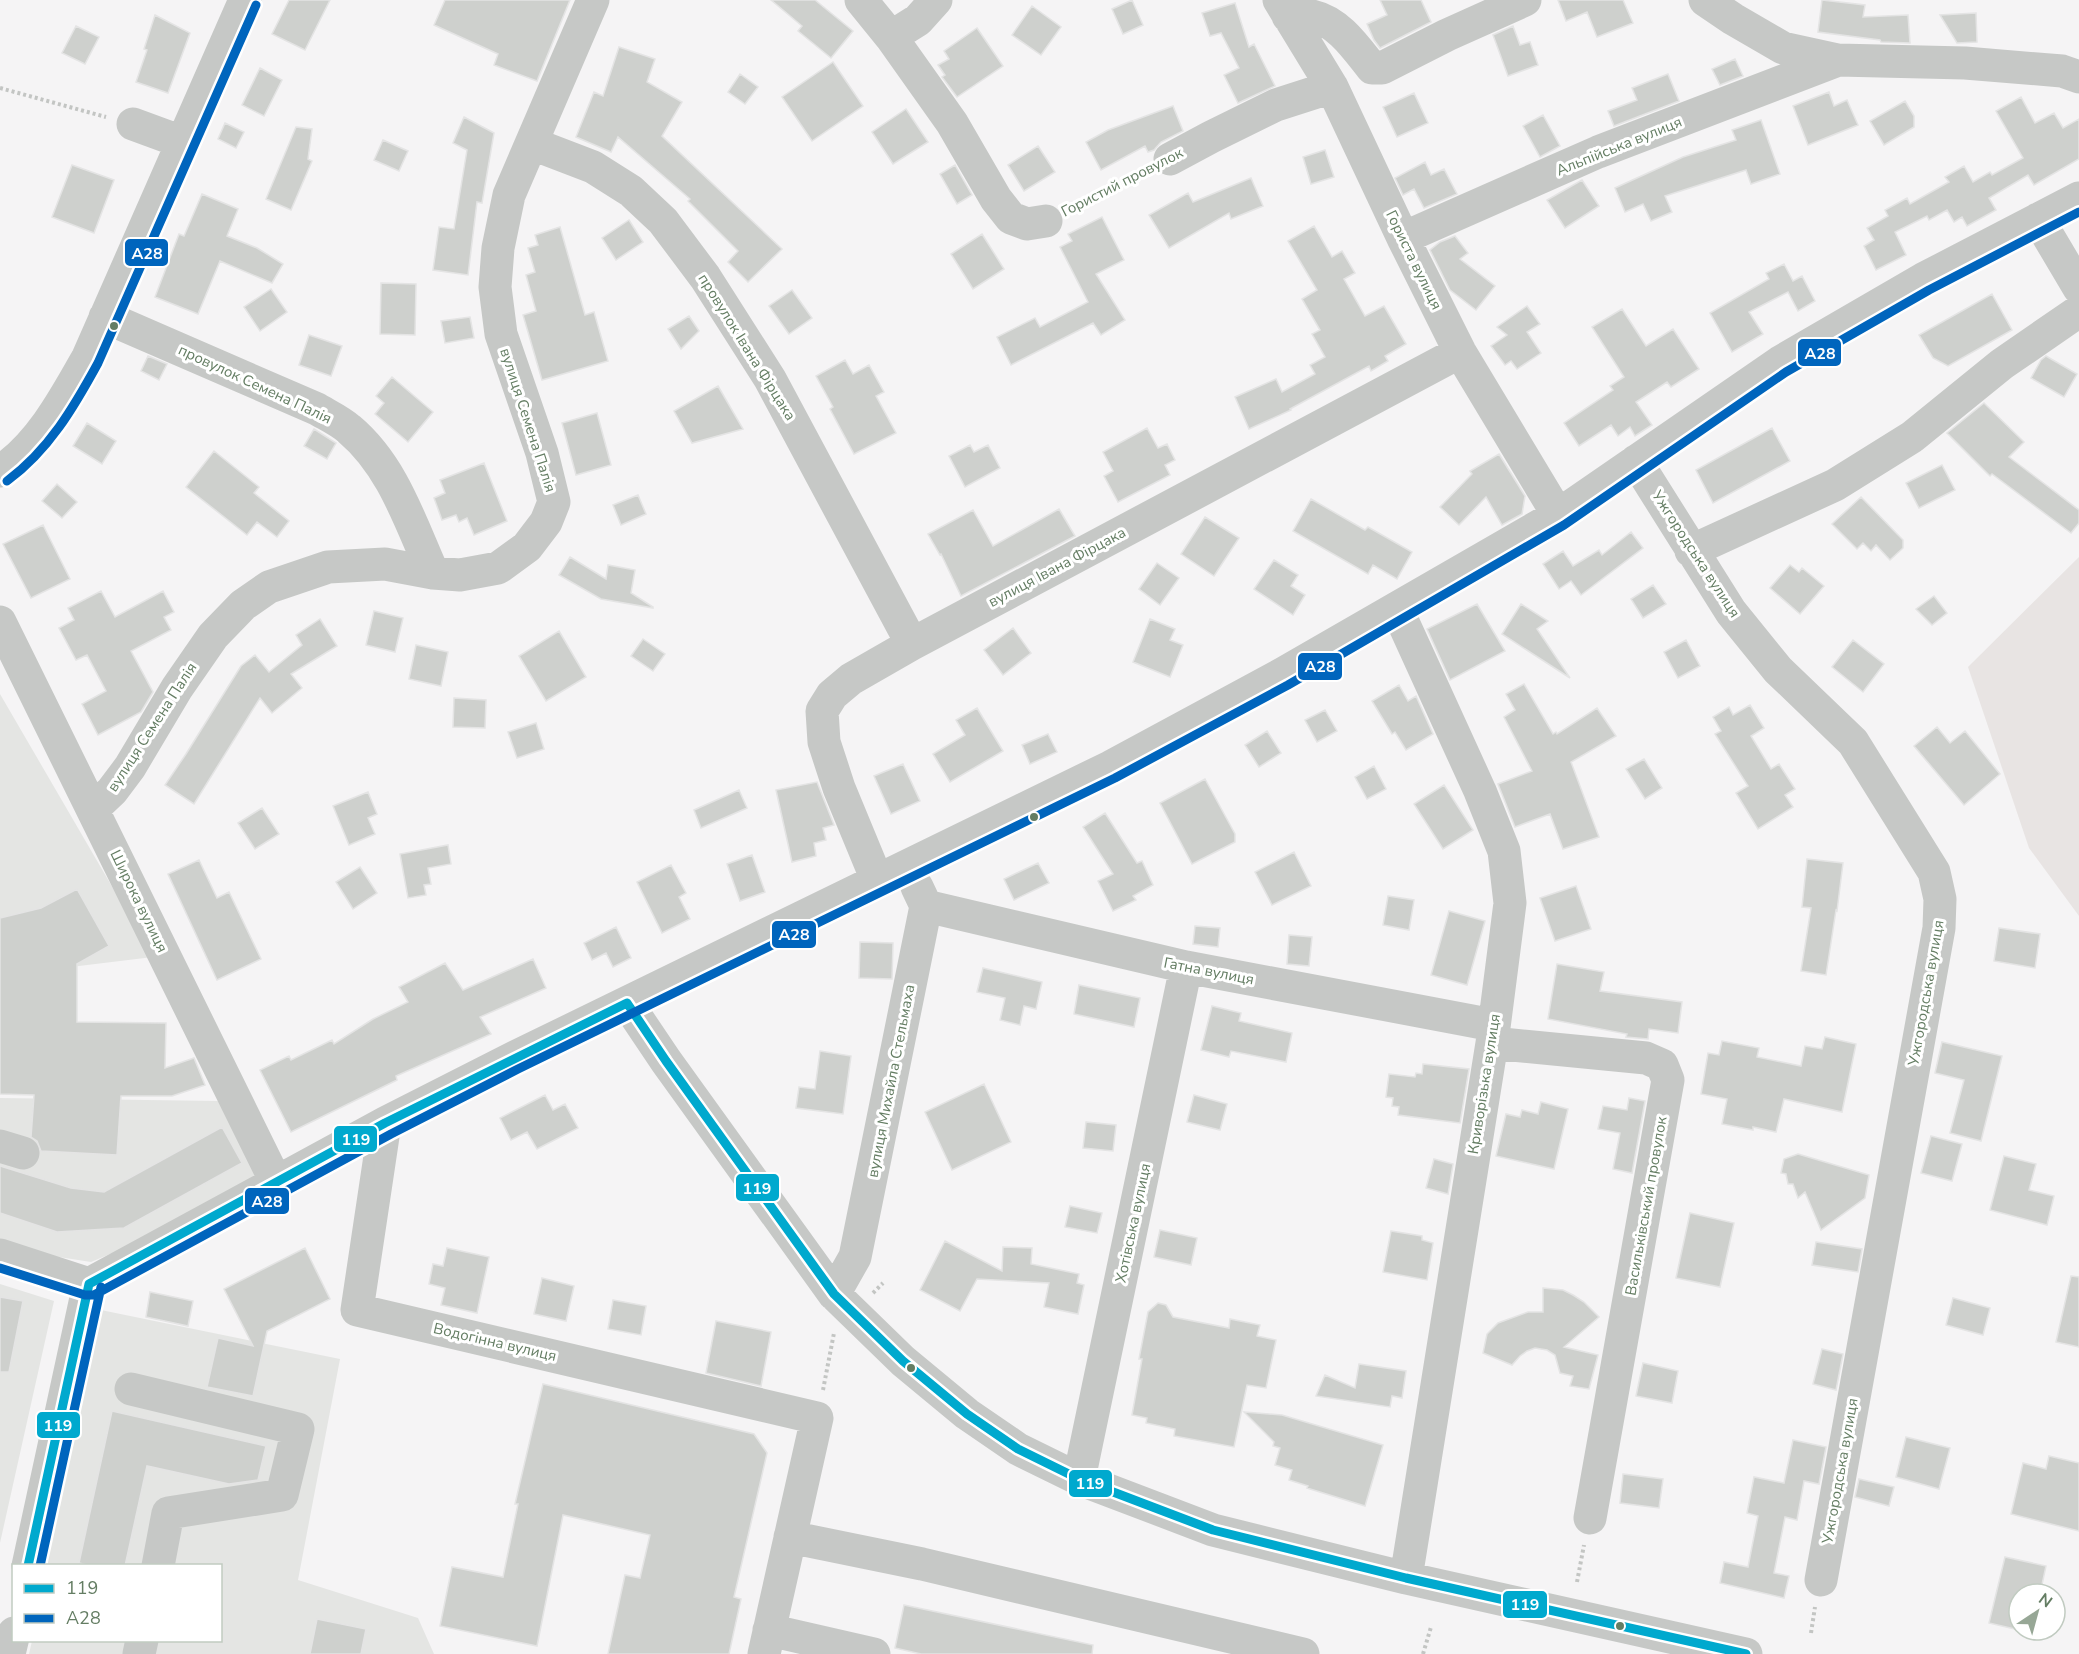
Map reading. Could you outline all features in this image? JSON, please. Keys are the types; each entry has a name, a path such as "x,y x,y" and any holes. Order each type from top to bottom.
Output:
{"street":[{"path":"0,471 42,432 67,395 88,357 244,0"},
{"name":"вулиця Семена Палія","path":"93,808 112,791 130,768 177,688 213,636 243,605 269,587 328,567 385,564 433,573 460,575 498,568 527,547 546,522 554,502 542,453 501,334 495,287 498,248 509,195 533,144 593,0"},
{"path":"861,0 891,38 918,20 936,0"},
{"path":"1283,8 1328,22 1340,30 1372,68 1382,68 1447,34 1525,0"},
{"name":"Альпійська вулиця","path":"1705,0 1783,48 1838,60 1965,63 2062,71 2079,77"},
{"name":"Гориста вулиця","path":"1283,8 1332,87 1460,352 1558,515"},
{"name":"Гористий провулок","path":"891,38 952,123 996,199 1011,218 1027,224 1046,221"},
{"name":"Альпійська вулиця","path":"1403,238 1598,152 1838,60"},
{"name":"Гористий провулок","path":"1170,159 1276,105 1332,87"},
{"path":"133,124 182,142"},
{"name":"провулок Івана Фірцака","path":"533,144 592,167 631,191 663,221 705,277 770,379 912,644"},
{"path":"0,1255 89,1284 385,1123 513,1058 1110,767 1282,674 1558,515 1780,362 1923,279 2079,198"},
{"path":"2038,219 2079,288"},
{"path":"1691,551 1836,485 1912,437 2002,364 2079,311"},
{"name":"провулок Семена Палія","path":"105,317 317,409 348,428 374,455 393,483 433,573"},
{"name":"вулиця Івана Фірцака","path":"877,880 839,788 824,742 822,711 832,695 851,679 912,644 1460,352"},
{"name":"Ужгородська вулиця","path":"1636,461 1731,612 1778,670 1853,742 1934,872 1940,899 1939,928 1821,1580"},
{"name":"Криворізька вулиця","path":"1397,609 1480,792 1504,851 1510,903 1493,1034 1406,1578"},
{"name":"Широка вулиця","path":"0,622 276,1182"},
{"path":"907,867 926,906"},
{"name":"Гатна вулиця","path":"926,906 1186,967 1493,1034"},
{"name":"вулиця Михайла Стельмаха","path":"834,1294 855,1257 926,906"},
{"name":"Хотівська вулиця","path":"1078,1479 1186,967"},
{"path":"627,1003 666,1061 834,1294 903,1361 967,1414 1018,1449 1078,1479 1213,1530 1406,1578 1746,1654"},
{"name":"Васильківський провулок","path":"1493,1034 1646,1058 1662,1065 1668,1080 1590,1518"},
{"name":"Водогінна вулиця","path":"385,1123 357,1310 817,1418"},
{"path":"28,1564 89,1284"},
{"path":"131,1389 298,1429 282,1495 168,1513 158,1564"},
{"path":"817,1418 767,1642 874,1654"},
{"path":"790,1537 922,1564 1303,1654"}],"path":[{"path":"0,88 133,124"},
{"name":"Гористий провулок","path":"1046,221 1130,182 1170,159"},
{"path":"817,1418 834,1333"},
{"path":"1577,1582 1590,1518"},
{"path":"1423,1654 1431,1627"}],"shaded area":[{"path":"2079,557 2079,916 2029,848 1968,667"},
{"path":"0,694 153,957 46,970 0,970"},
{"path":"0,1098 219,1101 262,1181 91,1262 46,1255 0,1241"},
{"path":"0,1284 54,1301 0,1543"},
{"path":"96,1309 340,1359 298,1580 418,1618 434,1654 29,1654 32,1642 222,1642 222,1564 46,1564"}],"building":[{"path":"289,0 330,0 305,50 272,34"},
{"path":"445,0 570,0 537,81 494,65 498,54 434,25"},
{"path":"771,0 815,0 853,31 831,58 798,31 802,26"},
{"path":"1132,0 1143,25 1123,34 1112,9"},
{"path":"1380,0 1421,0 1431,22 1380,48 1367,24 1387,15"},
{"path":"1558,0 1623,0 1633,23 1597,37 1587,12 1566,21"},
{"path":"1822,0 1865,5 1863,17 1908,15 1910,43 1881,42 1880,40 1818,32"},
{"path":"1235,3 1249,47 1254,44 1275,86 1238,103 1224,75 1239,68 1221,33 1210,36 1202,13"},
{"path":"1032,6 1061,27 1041,55 1012,35"},
{"path":"1976,13 1977,42 1957,43 1940,15"},
{"path":"155,15 190,33 168,93 136,82 147,50 144,49"},
{"path":"76,26 99,37 85,64 62,53"},
{"path":"1513,26 1520,45 1530,42 1538,65 1508,76 1493,35"},
{"path":"977,28 1003,66 957,97 942,77 945,75 938,65 949,59 944,51"},
{"path":"619,47 655,59 647,82 682,102 662,136 782,249 748,282 728,262 738,251 688,201 690,199 618,137 611,152 576,137 594,92 603,96"},
{"path":"1735,59 1743,76 1720,85 1712,69"},
{"path":"833,62 863,106 812,141 782,97"},
{"path":"260,68 282,80 264,116 242,105"},
{"path":"740,74 758,87 745,104 728,92"},
{"path":"1668,74 1679,101 1614,126 1608,111 1637,100 1632,88"},
{"path":"1829,92 1834,106 1847,100 1858,125 1808,145 1793,106"},
{"path":"1414,93 1428,123 1397,137 1383,107"},
{"path":"2021,97 2035,123 2054,113 2063,128 2079,119 2079,159 2034,185 2028,175 1989,198 1996,210 1967,226 1962,217 1954,222 1947,210 1929,220 1927,216 1895,232 1906,255 1876,270 1864,246 1874,240 1867,228 1888,216 1885,210 1907,198 1910,204 1949,182 1945,177 1964,166 1973,182 1990,172 1992,175 2023,158 1996,111"},
{"path":"1905,101 1914,116 1914,127 1884,145 1870,121"},
{"path":"1173,106 1183,131 1161,142 1154,150 1148,152 1145,146 1101,170 1086,142 1108,130"},
{"path":"906,109 928,142 893,164 872,132"},
{"path":"1543,115 1560,146 1540,157 1523,126"},
{"path":"464,117 494,133 482,203 477,202 468,275 433,270 439,227 454,229 467,150 453,143"},
{"path":"1761,120 1780,174 1751,184 1746,170 1665,196 1672,212 1651,221 1643,204 1625,212 1615,188 1683,157 1736,140 1732,130"},
{"path":"225,123 244,132 236,148 218,139"},
{"path":"296,127 312,129 308,159 312,161 291,210 266,199"},
{"path":"383,140 408,151 399,171 374,160"},
{"path":"1038,146 1055,172 1024,191 1008,165"},
{"path":"1325,150 1334,177 1311,184 1303,157"},
{"path":"1425,162 1431,175 1444,169 1457,194 1424,208 1414,189 1403,195 1395,178"},
{"path":"72,165 114,180 94,233 52,217"},
{"path":"955,165 972,195 957,204 940,174"},
{"path":"1251,178 1263,206 1231,219 1229,213 1169,248 1149,215 1188,193 1193,202"},
{"path":"1582,180 1599,206 1565,228 1547,200"},
{"path":"202,194 238,209 227,236 257,248 283,264 272,283 220,261 198,314 155,297 179,234 184,236"},
{"path":"1102,217 1124,260 1096,274 1125,320 1101,335 1093,323 1011,365 997,337 1035,318 1040,327 1088,302 1060,247 1072,241 1068,234"},
{"path":"629,220 643,242 616,260 602,238"},
{"path":"1314,226 1332,257 1342,251 1355,273 1344,279 1365,316 1384,306 1406,344 1385,356 1388,361 1371,371 1369,366 1291,410 1249,429 1235,397 1276,379 1282,392 1315,374 1310,365 1325,357 1312,334 1320,330 1302,299 1317,290 1288,241"},
{"path":"560,227 585,315 594,312 608,361 542,380 523,315 536,311 526,275 535,272 528,248 538,245 535,235"},
{"path":"982,234 1004,269 973,289 951,254"},
{"path":"1455,236 1468,253 1460,259 1495,286 1476,310 1450,290 1430,250 1440,242"},
{"path":"1784,264 1793,281 1802,276 1815,301 1798,311 1788,292 1749,312 1763,334 1732,352 1710,313 1769,279 1766,273"},
{"path":"381,283 416,284 415,335 380,334"},
{"path":"271,289 287,312 260,331 244,307"},
{"path":"792,290 812,318 789,334 769,306"},
{"path":"1992,294 2012,330 1948,366 1933,358 1919,335"},
{"path":"1527,306 1540,324 1527,332 1541,353 1517,369 1511,361 1505,365 1491,346 1507,335 1497,327"},
{"path":"1622,309 1646,346 1673,329 1699,369 1671,387 1667,382 1636,402 1652,425 1635,436 1630,427 1618,436 1611,425 1579,446 1564,423 1613,390 1610,386 1624,377 1592,327"},
{"path":"689,316 699,331 681,349 668,329"},
{"path":"470,317 474,338 445,343 441,321"},
{"path":"309,335 342,346 331,376 299,365"},
{"path":"148,356 167,364 159,380 141,371"},
{"path":"2046,356 2077,374 2064,397 2031,378 2041,360"},
{"path":"845,360 853,374 869,365 884,392 876,396 896,433 854,454 830,409 833,407 816,376"},
{"path":"392,377 433,412 408,442 375,414 384,403 376,396"},
{"path":"718,386 743,429 692,443 674,411"},
{"path":"1984,403 2024,442 2009,457 2079,510 2079,523 2071,533 1992,474 1990,476 1947,433"},
{"path":"597,413 611,465 576,475 562,423"},
{"path":"87,423 116,441 102,464 73,446"},
{"path":"1147,428 1158,448 1167,444 1175,460 1165,465 1170,475 1118,502 1104,476 1113,471 1103,452"},
{"path":"1772,428 1790,461 1713,503 1696,470"},
{"path":"314,429 336,443 327,459 304,446"},
{"path":"970,445 974,452 988,445 1000,468 965,487 949,456"},
{"path":"214,451 259,487 254,493 289,521 277,537 257,522 247,535 186,487"},
{"path":"1499,454 1525,496 1522,514 1502,525 1486,497 1459,525 1440,507 1472,474 1470,471"},
{"path":"484,463 507,521 474,535 467,518 459,522 456,515 442,520 434,498 445,493 440,480"},
{"path":"1942,465 1955,490 1919,508 1906,483"},
{"path":"57,484 77,502 62,518 42,501"},
{"path":"638,495 646,514 621,525 613,505"},
{"path":"1861,497 1903,540 1903,548 1890,560 1876,545 1871,551 1863,543 1857,549 1832,524"},
{"path":"1311,499 1365,530 1368,527 1412,552 1397,579 1373,565 1368,574 1293,531"},
{"path":"1059,509 1075,536 961,596 941,554 928,534 973,510 993,546"},
{"path":"1205,517 1239,538 1214,576 1181,554"},
{"path":"43,525 70,579 31,598 3,544"},
{"path":"1631,532 1643,548 1581,595 1571,581 1559,589 1543,564 1563,551 1573,566 1599,550 1602,555"},
{"path":"570,557 606,579 608,565 635,570 631,593 653,608 601,599 559,575"},
{"path":"1274,560 1298,575 1291,586 1305,595 1293,615 1254,589"},
{"path":"1157,563 1179,578 1160,605 1139,589"},
{"path":"1790,565 1799,572 1802,568 1824,586 1800,614 1770,588"},
{"path":"1653,585 1666,604 1643,618 1631,599"},
{"path":"101,591 115,617 163,591 174,612 164,617 171,630 131,651 153,692 141,712 98,735 82,704 106,691 87,655 76,660 59,628 74,620 68,608"},
{"path":"1934,596 1947,613 1932,625 1916,609"},
{"path":"1477,604 1505,651 1450,680 1427,629"},
{"path":"1521,604 1548,621 1537,629 1570,678 1502,634"},
{"path":"374,611 403,618 395,652 366,645"},
{"path":"320,619 337,646 291,674 302,688 272,713 260,698 194,804 165,785 241,666 255,655 269,672 302,645 296,635"},
{"path":"1150,619 1175,629 1170,640 1183,645 1170,677 1133,662"},
{"path":"1013,628 1031,653 1003,675 984,650"},
{"path":"559,631 586,677 546,701 519,656"},
{"path":"643,639 665,654 653,671 631,656"},
{"path":"1686,640 1700,666 1678,678 1664,652"},
{"path":"1853,640 1884,664 1863,692 1832,667"},
{"path":"416,645 448,652 441,686 409,679"},
{"path":"1524,684 1553,734 1556,732 1557,734 1597,708 1616,736 1571,762 1599,837 1563,849 1550,814 1515,827 1498,784 1532,771 1504,717 1515,710 1506,694"},
{"path":"1399,685 1408,701 1416,696 1433,734 1406,750 1395,732 1392,734 1372,701"},
{"path":"454,698 486,700 485,728 453,727"},
{"path":"1750,705 1764,728 1751,736 1771,769 1779,764 1795,789 1785,795 1793,807 1758,829 1736,793 1748,786 1715,734 1721,731 1713,717 1729,707 1733,715"},
{"path":"977,708 1003,751 950,782 933,754 965,735 956,720"},
{"path":"1325,710 1337,731 1317,742 1305,720"},
{"path":"536,723 544,749 517,758 508,732"},
{"path":"1937,727 1950,743 1965,731 2000,774 1964,805 1914,746"},
{"path":"1267,731 1281,753 1259,767 1245,745"},
{"path":"1048,734 1057,752 1030,764 1022,745"},
{"path":"1644,759 1662,788 1645,799 1626,769"},
{"path":"903,764 920,801 891,814 874,776"},
{"path":"1374,766 1386,789 1367,799 1355,777"},
{"path":"1205,779 1235,834 1235,842 1192,864 1160,803"},
{"path":"817,782 834,825 823,828 826,840 814,843 816,856 792,862 776,790"},
{"path":"1444,785 1473,830 1443,849 1414,804"},
{"path":"739,790 747,808 701,828 694,810"},
{"path":"368,792 377,814 368,818 375,834 349,845 333,806"},
{"path":"262,808 279,834 255,849 238,823"},
{"path":"1105,813 1137,863 1142,861 1153,885 1133,896 1136,900 1113,911 1098,881 1113,874 1083,827"},
{"path":"448,845 451,864 428,868 431,884 424,885 426,895 408,898 400,854"},
{"path":"1294,852 1311,886 1272,905 1255,872"},
{"path":"752,855 765,892 740,901 727,864"},
{"path":"1807,859 1843,863 1826,975 1801,971 1811,908 1802,907"},
{"path":"199,860 217,898 229,892 261,959 217,980 168,874"},
{"path":"1038,863 1049,883 1014,900 1004,879"},
{"path":"671,865 686,893 679,897 690,919 662,933 637,882"},
{"path":"360,867 377,893 353,909 336,882"},
{"path":"1576,886 1591,929 1555,941 1540,898"},
{"path":"77,889 109,946 77,964 77,1022 166,1023 165,1068 194,1058 205,1085 172,1096 121,1096 117,1155 41,1151 37,1141 31,1137 34,1095 0,1094 0,918 41,908"},
{"path":"1388,896 1414,900 1409,930 1383,925"},
{"path":"1449,911 1485,921 1467,985 1431,975"},
{"path":"1195,926 1220,928 1218,947 1193,944"},
{"path":"616,927 631,958 613,967 606,953 592,960 584,943"},
{"path":"1999,928 2040,934 2035,968 1994,961"},
{"path":"1289,935 1312,937 1309,966 1287,964"},
{"path":"860,942 893,943 892,979 859,978"},
{"path":"533,959 546,988 480,1017 491,1034 396,1076 397,1080 291,1132 260,1070 289,1056 291,1060 332,1040 334,1044 373,1019 408,1002 399,987 445,963 463,990"},
{"path":"1557,964 1604,972 1600,991 1682,1002 1678,1033 1649,1029 1648,1039 1626,1037 1627,1034 1548,1019"},
{"path":"983,968 1042,982 1036,1009 1024,1006 1020,1025 1000,1020 1005,998 977,992"},
{"path":"1079,985 1140,998 1134,1027 1074,1014"},
{"path":"1212,1006 1241,1013 1239,1021 1292,1033 1286,1062 1231,1051 1229,1057 1201,1050"},
{"path":"1825,1037 1856,1044 1842,1112 1784,1099 1776,1132 1753,1127 1753,1130 1722,1124 1727,1099 1701,1094 1708,1053 1719,1055 1722,1041 1759,1048 1757,1057 1801,1066 1805,1046 1822,1049"},
{"path":"1942,1042 2002,1056 1981,1141 1950,1133 1964,1080 1935,1073"},
{"path":"820,1051 851,1056 843,1114 796,1108 799,1087 815,1089"},
{"path":"1423,1064 1469,1069 1460,1123 1398,1115 1399,1107 1392,1106 1393,1098 1386,1097 1389,1074 1415,1077 1416,1073 1422,1074"},
{"path":"984,1084 1011,1142 952,1170 925,1112"},
{"path":"545,1095 553,1110 565,1104 578,1128 537,1149 527,1132 511,1140 500,1118"},
{"path":"1194,1095 1227,1104 1220,1130 1187,1122"},
{"path":"1629,1098 1645,1101 1632,1173 1613,1169 1620,1133 1598,1129 1603,1106 1627,1110"},
{"path":"1541,1102 1568,1109 1554,1169 1496,1156 1506,1114 1520,1117 1522,1110 1538,1114"},
{"path":"1086,1122 1116,1125 1113,1151 1083,1148"},
{"path":"222,1127 242,1163 124,1228 57,1232 0,1213 0,1166 71,1188 104,1192"},
{"path":"1931,1136 1962,1144 1952,1181 1921,1173"},
{"path":"1798,1154 1869,1175 1865,1198 1821,1230 1805,1192 1798,1198 1793,1184 1788,1184 1786,1174 1781,1173 1784,1159"},
{"path":"2004,1156 2036,1164 2029,1190 2054,1196 2047,1225 1990,1210"},
{"path":"1434,1159 1453,1164 1448,1194 1426,1188"},
{"path":"1070,1206 1102,1213 1097,1233 1065,1227"},
{"path":"1690,1213 1734,1223 1720,1287 1676,1278"},
{"path":"1160,1230 1197,1238 1191,1265 1154,1257"},
{"path":"1391,1231 1422,1236 1422,1240 1433,1243 1427,1280 1383,1272"},
{"path":"945,1241 1002,1271 1003,1247 1032,1248 1031,1264 1079,1274 1077,1283 1084,1285 1078,1314 1044,1307 1049,1283 977,1279 960,1311 920,1290"},
{"path":"1816,1242 1862,1249 1858,1272 1812,1265"},
{"path":"305,1248 330,1299 267,1331 253,1396 207,1387 218,1338 253,1346 224,1289"},
{"path":"447,1248 489,1257 477,1313 441,1305 445,1288 429,1284 433,1264 443,1266"},
{"path":"2071,1276 2079,1277 2079,1347 2056,1342"},
{"path":"542,1278 574,1286 566,1321 534,1314"},
{"path":"1543,1288 1563,1290 1573,1295 1599,1317 1564,1347 1598,1355 1589,1389 1570,1386 1573,1376 1560,1373 1555,1355 1547,1350 1535,1348 1527,1351 1512,1365 1483,1353 1487,1334 1498,1323 1528,1312 1543,1312"},
{"path":"150,1292 193,1301 188,1326 146,1317"},
{"path":"0,1297 23,1301 9,1372 0,1372"},
{"path":"1953,1298 1990,1308 1983,1335 1946,1325"},
{"path":"613,1300 646,1306 641,1335 608,1329"},
{"path":"1158,1303 1166,1305 1173,1317 1229,1328 1230,1319 1260,1325 1257,1336 1276,1340 1266,1388 1247,1385 1234,1447 1174,1436 1175,1429 1146,1423 1147,1418 1132,1415 1148,1312"},
{"path":"716,1321 771,1332 761,1386 706,1373"},
{"path":"1822,1349 1843,1354 1836,1390 1813,1384"},
{"path":"1643,1363 1678,1371 1672,1403 1636,1396"},
{"path":"1359,1364 1406,1371 1402,1398 1392,1396 1390,1407 1316,1396 1325,1375 1355,1388"},
{"path":"543,1384 754,1434 767,1453 734,1597 741,1599 729,1654 608,1654 625,1575 640,1578 650,1535 563,1515 537,1646 440,1626 452,1567 503,1577 518,1504 515,1504"},
{"path":"112,1411 266,1446 258,1480 229,1484 147,1466 125,1564 79,1563"},
{"path":"1244,1412 1282,1415 1383,1445 1365,1506 1289,1480 1292,1470 1275,1465 1280,1448 1273,1446 1274,1442"},
{"path":"1906,1437 1950,1448 1939,1489 1896,1477"},
{"path":"1793,1440 1826,1447 1819,1484 1804,1481 1797,1520 1785,1517 1774,1573 1789,1576 1784,1598 1720,1583 1724,1562 1748,1567 1758,1516 1747,1513 1754,1477 1784,1483"},
{"path":"2049,1456 2079,1463 2079,1531 2011,1514 2023,1463 2046,1469"},
{"path":"1623,1474 1663,1479 1659,1508 1620,1503"},
{"path":"1859,1479 1894,1487 1889,1506 1855,1497"},
{"path":"2005,1557 2046,1566 2043,1582 2007,1582 2007,1627 1989,1623"},
{"path":"904,1605 1093,1645 1092,1654 921,1654 895,1648"},
{"path":"317,1619 366,1629 361,1654 310,1654"}],"transit line":[{"name":"А28","path":"7,481 36,456 48,442 80,396 98,363 256,5"},
{"name":"А28","path":"0,1268 85,1295 94,1295 391,1134 518,1069 1115,778 1288,685 1564,525 1786,372 1929,290 2079,212"},
{"name":"119","path":"627,1003 666,1061 834,1294 903,1361 967,1414 1018,1449 1079,1479 1213,1530 1406,1578 1746,1654"},
{"name":"119","path":"89,1284 385,1123 627,1003"},
{"name":"119","path":"28,1564 89,1284"},
{"name":"А28","path":"40,1564 101,1287"}]}
